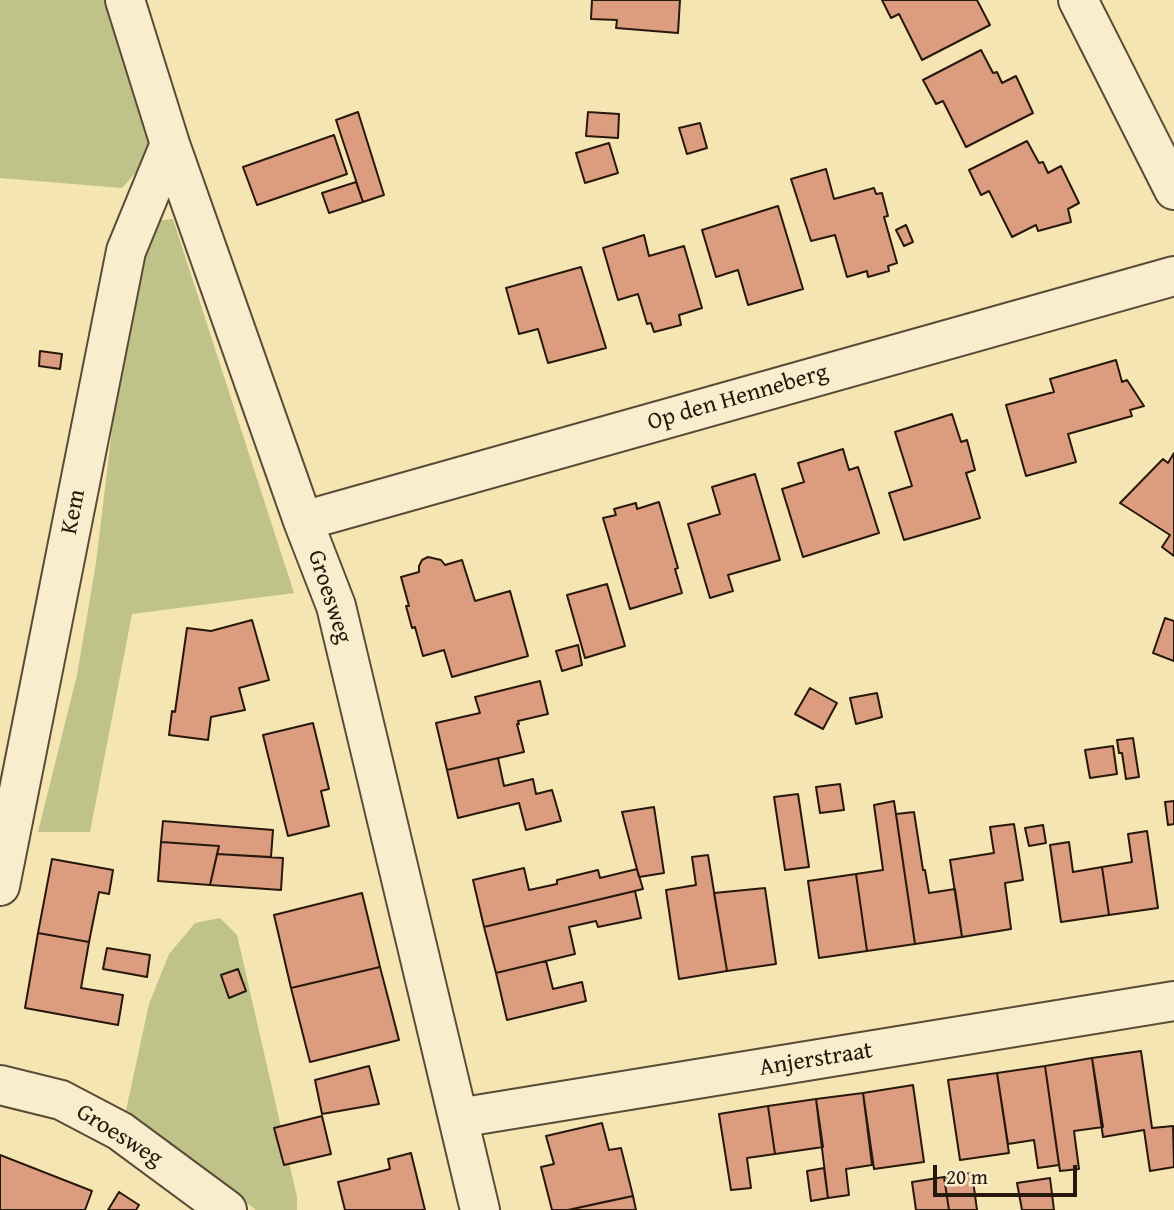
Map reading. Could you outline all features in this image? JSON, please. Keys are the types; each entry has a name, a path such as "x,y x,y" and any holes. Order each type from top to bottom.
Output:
{"street":[{"name":"Groesweg","path":"125,0 170,144 303,521 336,606 480,1210"},
{"path":"1078,0 1174,190"},
{"name":"Kem","path":"0,886 126,251 170,144"},
{"name":"Op den Henneberg","path":"303,521 1174,276"},
{"name":"Anjerstraat","path":"457,1118 1174,1002"},
{"name":"Groesweg","path":"0,1085 61,1100 120,1131 226,1210"}],"green space":[{"path":"0,0 104,0 154,152 122,188 0,178"},
{"path":"173,219 294,593 132,614 90,832 38,832 77,675 96,563 119,371 131,301 153,221"},
{"path":"220,918 237,935 297,1197 297,1210 256,1210 155,1132 125,1115 149,1004 169,954 195,923"}],"building":[{"path":"592,0 680,0 678,33 616,28 617,20 591,19"},
{"path":"882,0 977,0 990,25 922,60 899,14 891,18"},
{"path":"981,50 993,73 997,72 1002,83 1016,76 1033,113 966,147 943,101 936,104 923,80"},
{"path":"358,112 384,195 363,202 336,120"},
{"path":"588,112 619,114 618,138 586,136"},
{"path":"700,123 707,148 687,154 679,128"},
{"path":"334,135 347,174 257,205 243,167"},
{"path":"1027,141 1048,173 1061,166 1079,203 1068,209 1071,222 1038,231 1036,225 1012,237 989,191 981,195 969,170"},
{"path":"609,143 618,173 585,183 576,153"},
{"path":"826,169 834,199 874,188 876,194 882,193 888,216 884,217 897,263 888,266 889,271 868,277 867,271 847,277 835,235 811,241 791,179"},
{"path":"356,182 363,202 329,213 322,193"},
{"path":"778,206 803,289 748,305 738,270 716,277 702,230"},
{"path":"906,225 913,242 904,246 896,230"},
{"path":"644,235 649,256 684,246 702,308 679,315 681,325 654,332 651,323 647,324 638,294 618,300 603,248"},
{"path":"581,267 606,348 548,363 538,329 519,334 506,288"},
{"path":"40,351 62,354 60,369 39,366"},
{"path":"1116,360 1122,382 1127,380 1144,406 1130,410 1132,416 1068,434 1076,462 1026,476 1006,405 1054,392 1050,379"},
{"path":"952,414 961,442 967,440 975,470 966,473 980,518 904,540 889,493 912,486 895,432"},
{"path":"843,449 849,470 858,467 879,533 803,557 782,489 804,482 798,463"},
{"path":"1174,453 1174,556 1162,547 1170,535 1120,503 1163,459 1168,463"},
{"path":"755,474 780,560 728,575 733,591 710,598 688,524 720,514 712,487"},
{"path":"659,502 678,568 675,569 682,593 630,609 603,518 616,515 614,509 636,503 637,509"},
{"path":"428,557 441,560 445,565 462,560 475,601 510,591 528,656 452,677 444,650 423,656 415,627 412,628 401,577 419,572 422,560"},
{"path":"607,584 625,646 585,658 567,595"},
{"path":"1165,618 1174,621 1174,661 1153,653"},
{"path":"252,620 269,680 239,688 245,710 211,717 208,740 169,735 172,711 175,712 187,628 211,631"},
{"path":"578,645 582,665 562,671 556,651"},
{"path":"540,681 548,714 518,721 524,752 447,770 436,723 480,713 475,697"},
{"path":"810,688 837,703 823,729 795,714"},
{"path":"877,693 882,717 856,724 850,698"},
{"path":"313,723 329,789 321,791 329,826 288,836 263,735"},
{"path":"1133,738 1139,777 1126,779 1117,740"},
{"path":"1113,746 1117,774 1090,778 1085,750"},
{"path":"498,758 504,786 533,779 536,794 552,790 561,821 526,830 519,803 458,818 447,770"},
{"path":"840,784 844,810 820,813 816,787"},
{"path":"798,794 809,867 785,870 774,797"},
{"path":"894,801 915,944 867,951 856,874 883,870 874,805"},
{"path":"1174,801 1174,824 1168,825 1165,802"},
{"path":"654,807 664,873 639,877 622,812"},
{"path":"914,812 929,893 955,889 962,937 915,944 896,814"},
{"path":"163,821 273,830 271,857 217,854 219,846 161,842"},
{"path":"1014,824 1023,880 1005,883 1011,929 962,937 950,860 994,853 990,827"},
{"path":"1043,825 1046,843 1029,846 1025,828"},
{"path":"1147,831 1158,908 1109,915 1102,867 1132,862 1128,834"},
{"path":"161,842 219,846 210,885 158,881"},
{"path":"1069,842 1073,872 1102,867 1109,915 1061,922 1050,845"},
{"path":"217,854 283,858 281,890 210,885"},
{"path":"708,855 727,971 679,979 666,890 696,885 692,857"},
{"path":"52,859 113,870 109,894 99,892 89,942 38,933"},
{"path":"524,868 529,890 598,870 600,878 637,869 643,889 484,927 473,880"},
{"path":"856,874 867,951 819,958 808,881"},
{"path":"765,888 776,964 727,971 714,893"},
{"path":"635,891 641,918 598,927 596,921 569,927 575,954 496,973 484,927"},
{"path":"362,893 380,967 291,988 274,915"},
{"path":"38,933 89,942 81,988 123,995 118,1025 25,1008"},
{"path":"107,948 150,955 147,977 103,969"},
{"path":"546,961 553,989 582,982 586,1001 507,1020 496,973"},
{"path":"380,967 399,1040 310,1062 291,988"},
{"path":"238,969 246,991 229,998 221,975"},
{"path":"1141,1051 1152,1128 1173,1126 1174,1167 1150,1171 1144,1130 1103,1137 1092,1058"},
{"path":"1092,1058 1103,1127 1074,1131 1079,1169 1060,1171 1045,1066"},
{"path":"369,1066 379,1104 322,1114 315,1080"},
{"path":"1045,1066 1059,1165 1038,1168 1034,1140 1008,1144 997,1073"},
{"path":"997,1073 1009,1153 960,1160 948,1080"},
{"path":"913,1085 924,1162 874,1169 863,1093"},
{"path":"863,1093 872,1165 846,1169 849,1195 828,1198 816,1099"},
{"path":"816,1099 823,1147 775,1154 768,1106"},
{"path":"768,1106 775,1154 747,1158 751,1188 731,1190 719,1114"},
{"path":"322,1116 331,1154 284,1165 274,1128"},
{"path":"602,1123 609,1150 621,1148 633,1196 568,1210 552,1210 541,1167 554,1164 546,1136"},
{"path":"411,1153 425,1210 345,1210 338,1182 390,1169 388,1159"},
{"path":"0,1155 92,1191 85,1210 0,1210"},
{"path":"824,1168 828,1198 811,1201 807,1171"},
{"path":"972,1173 977,1210 949,1210 944,1177"},
{"path":"944,1177 949,1210 916,1210 912,1182"},
{"path":"1050,1178 1054,1210 1022,1210 1017,1183"},
{"path":"119,1192 139,1205 136,1210 108,1210"},
{"path":"633,1196 636,1210 568,1210 604,1202"}]}
